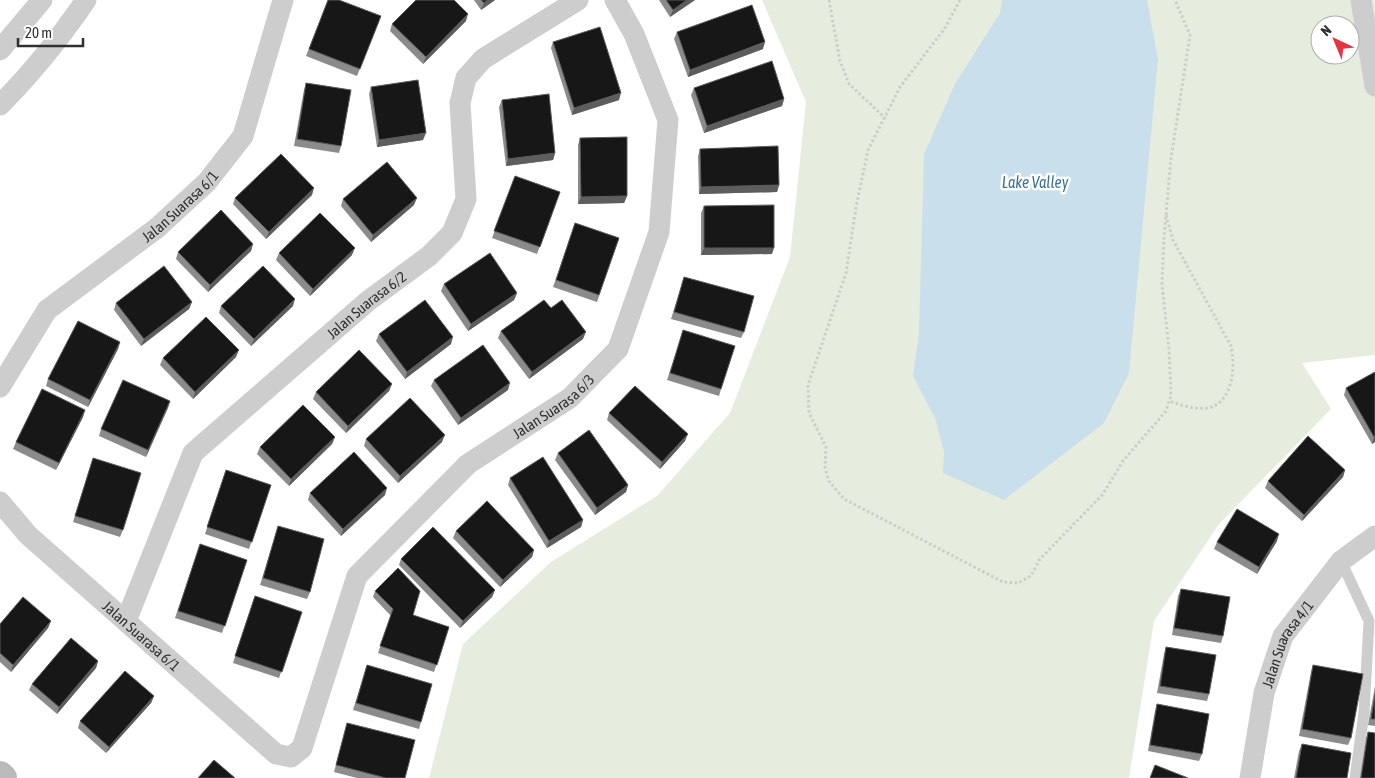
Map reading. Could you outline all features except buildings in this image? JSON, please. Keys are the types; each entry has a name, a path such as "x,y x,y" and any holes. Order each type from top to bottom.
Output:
{"main road":[{"path":"0,775 3,778"}],"street":[{"path":"0,50 42,0"},
{"path":"0,105 45,54 86,0"},
{"name":"Jalan Suarasa 6/1","path":"0,387 5,363 47,310 157,228 207,182 243,136 283,0"},
{"name":"Jalan Suarasa 6/2","path":"126,620 193,453 368,301 429,256 452,233 466,199 460,103 466,78 483,59 578,0"},
{"name":"Jalan Suarasa 6/3","path":"291,757 302,748 358,576 468,464 570,398 618,349 659,232 668,120 634,34 615,0"},
{"path":"1361,0 1375,86"},
{"name":"Jalan Suarasa 6/1","path":"0,502 28,535 276,754 291,757"},
{"name":"Jalan Suarasa 4/1","path":"1250,778 1264,693 1283,636 1341,561 1375,536"}],"lane":[{"path":"1341,561 1369,620 1364,713 1355,778"}],"path":[{"path":"829,0 840,61 850,84 885,118"},
{"path":"960,0 945,28 900,88 868,150 856,207 846,273 808,385 809,413 826,447 825,468 829,481 844,499 1003,582 1018,583 1031,576 1040,559 1103,494 1123,461 1166,411 1171,395 1169,349 1162,284 1166,212 1190,35 1175,0"},
{"path":"1166,212 1173,240 1231,346 1234,356 1230,388 1220,401 1210,408 1197,409 1169,401"}],"green space":[{"path":"762,0 1375,0 1375,355 1302,363 1331,409 1219,524 1154,621 1129,778 429,778 463,644 551,562 657,496 730,413 790,257 806,102"}],"water":[{"name":"Lake Valley","path":"1002,0 1147,0 1158,59 1129,373 1104,423 1004,500 943,473 944,452 935,418 913,376 919,331 924,154 955,84 1000,13"}]}
